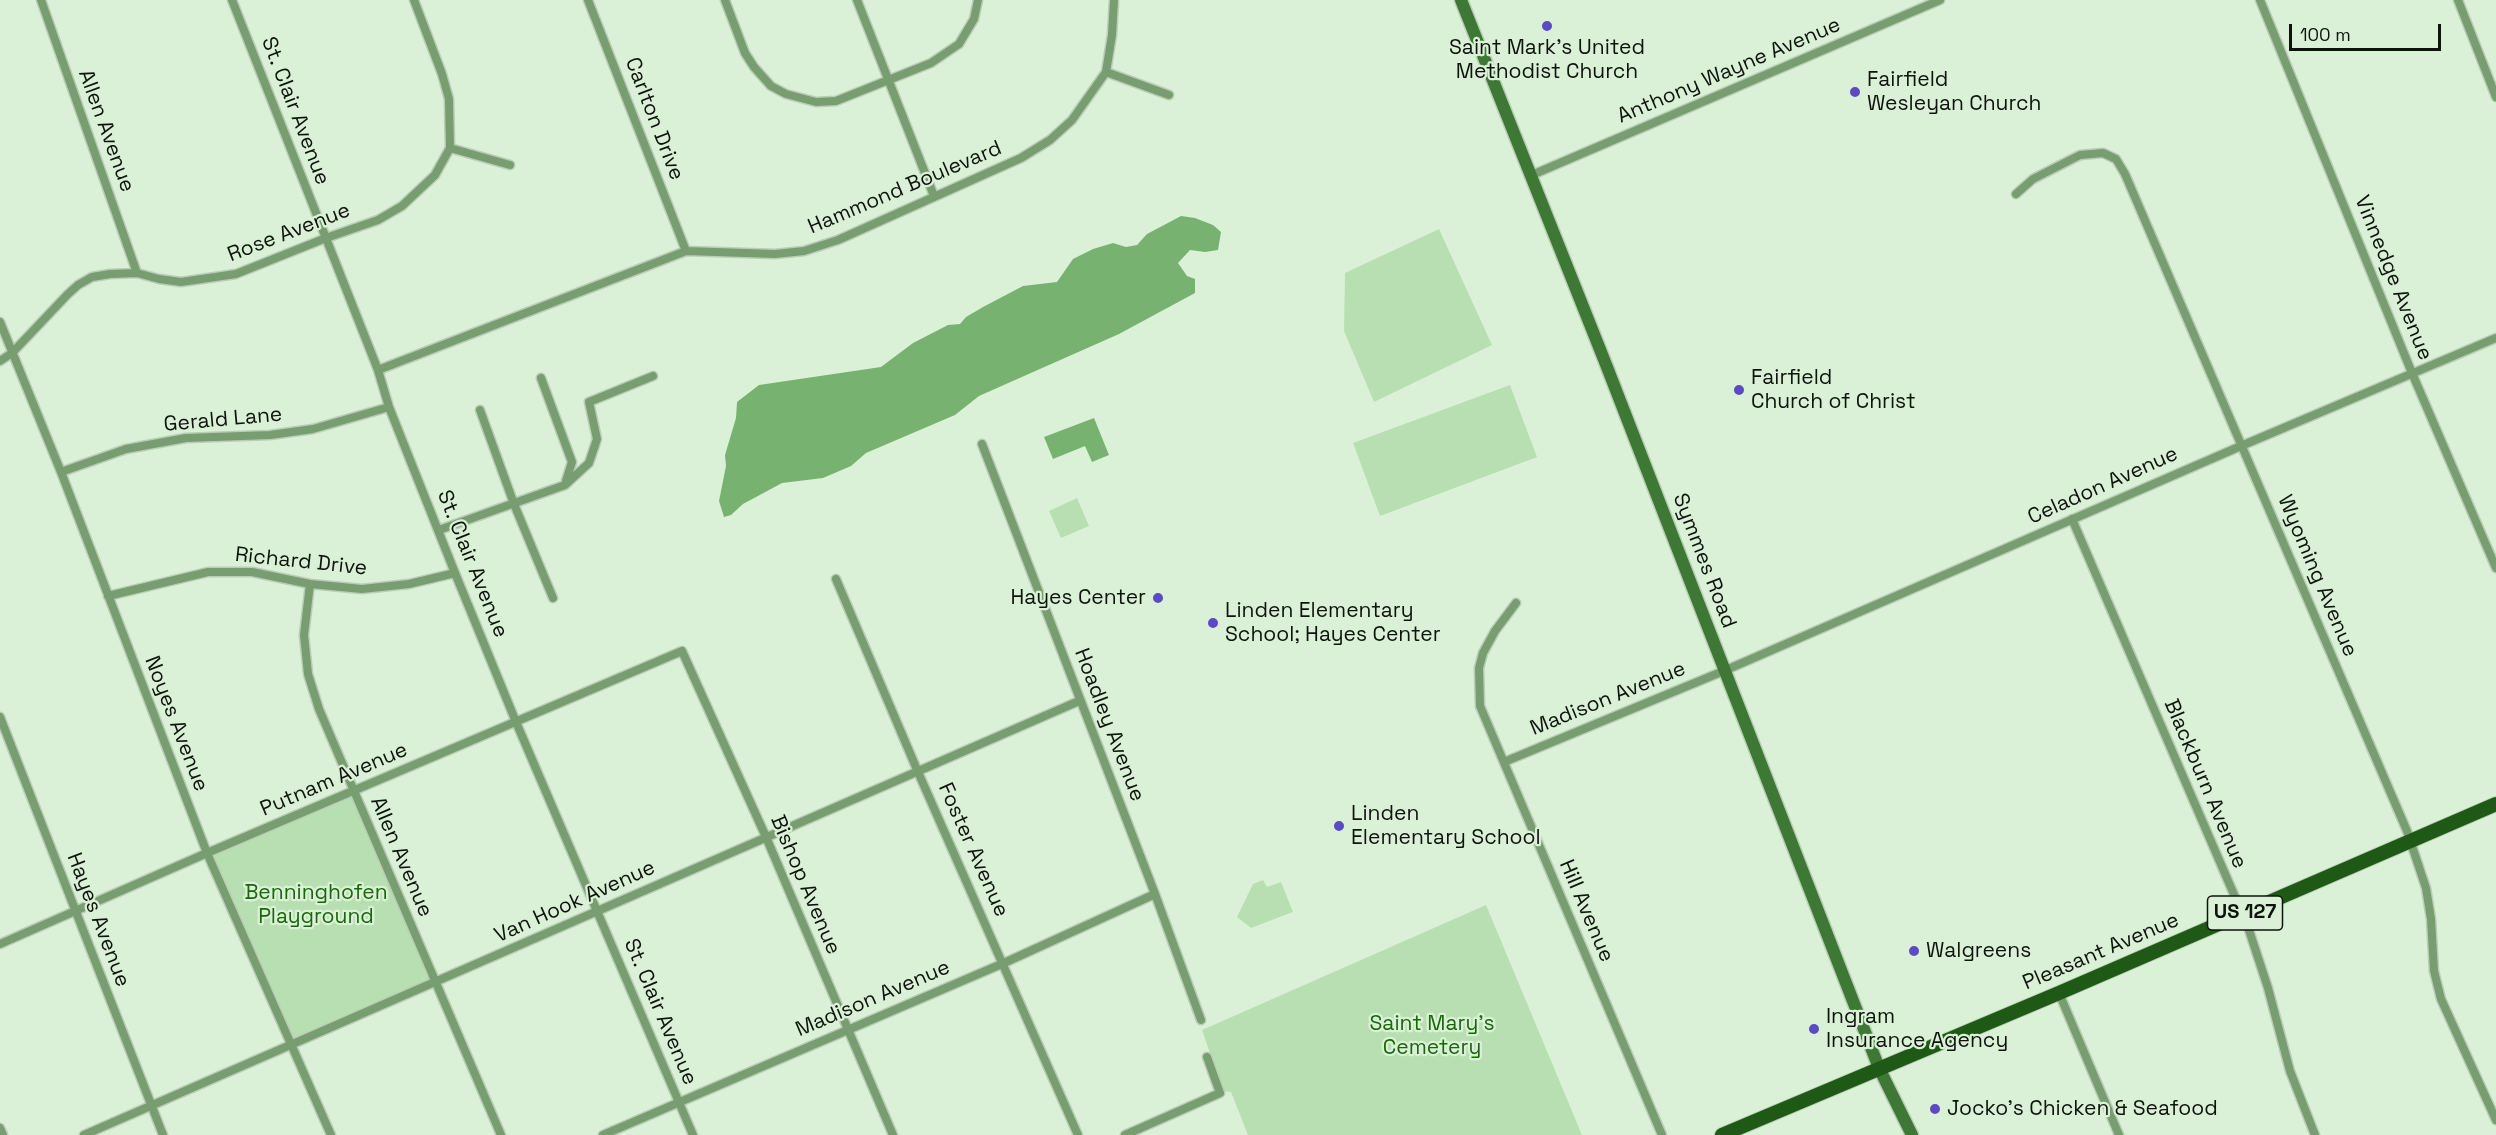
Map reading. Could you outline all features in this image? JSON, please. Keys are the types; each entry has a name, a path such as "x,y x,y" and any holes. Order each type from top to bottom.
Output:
{"main road":[{"name":"Symmes Road","path":"1461,0 1726,670 1879,1068 1912,1135"},
{"name":"Pleasant Avenue","path":"1722,1135 2059,993 2496,804"}],"street":[{"name":"Allen Avenue","path":"40,0 137,273"},
{"name":"St. Clair Avenue","path":"232,0 378,370 389,407 440,530 455,573 516,722 693,1135"},
{"path":"414,0 449,99 450,148 510,165"},
{"name":"Carlton Drive","path":"588,0 686,251"},
{"path":"725,0 745,53 754,67 771,86 786,94 816,102 836,100 931,63 959,44 974,19 978,0"},
{"path":"857,0 934,196"},
{"name":"Hammond Boulevard","path":"378,370 686,251 775,254 804,251 838,240 1021,158 1050,140 1072,120 1106,72 1112,35 1114,0"},
{"name":"Anthony Wayne Avenue","path":"1532,175 1940,0"},
{"name":"Vinnedge Avenue","path":"2260,0 2412,373 2496,568"},
{"path":"2458,0 2496,97"},
{"path":"1106,72 1169,95"},
{"name":"Rose Avenue","path":"0,361 12,353 78,285 101,276 137,273 181,282 220,278 257,267 326,238 378,220 402,206 435,175 450,148"},
{"name":"Wyoming Avenue","path":"2016,194 2033,179 2080,155 2103,153 2116,159 2132,188 2411,842 2426,888 2431,919 2434,971 2441,999 2496,1120"},
{"name":"Noyes Avenue","path":"0,322 61,472 207,853 331,1135"},
{"name":"Celadon Avenue","path":"1726,670 2496,338"},
{"path":"440,530 565,484 589,463 597,439 589,402 653,376"},
{"path":"541,378 572,462 565,484"},
{"name":"Gerald Lane","path":"61,472 126,449 186,438 270,435 313,429 389,407"},
{"path":"480,410 514,504 553,597"},
{"name":"Hoadley Avenue","path":"982,444 1201,1020"},
{"name":"Blackburn Avenue","path":"2072,519 2248,927 2268,988 2290,1071 2315,1135"},
{"name":"Richard Drive","path":"108,596 208,572 252,572 310,584 362,589 409,584 455,573"},
{"name":"Foster Avenue","path":"836,579 918,772 1078,1135"},
{"name":"Allen Avenue","path":"310,584 304,635 308,675 352,791 501,1135"},
{"name":"Hill Avenue","path":"1516,603 1495,631 1479,668 1480,706 1662,1135"},
{"name":"Putnam Avenue","path":"0,944 207,853 682,651"},
{"name":"Bishop Avenue","path":"682,651 766,837 893,1135"},
{"name":"Madison Avenue","path":"1504,762 1726,670"},
{"name":"Van Hook Avenue","path":"84,1135 1079,701"},
{"name":"Hayes Avenue","path":"0,717 163,1135"},
{"name":"Madison Avenue","path":"603,1135 1004,963 1155,894"},
{"path":"2059,993 2119,1135"},
{"path":"1125,1135 1220,1093 1207,1057"},
{"path":"0,1128 3,1135"}],"green space":[{"path":"1439,229 1492,345 1374,402 1344,331 1345,273"},
{"path":"1510,385 1537,457 1380,516 1353,443"},
{"path":"1077,498 1089,526 1061,538 1049,511"},
{"name":"Benninghofen Playground","path":"353,791 435,983 292,1044 207,853"},
{"path":"1263,880 1267,887 1281,882 1293,912 1251,928 1237,917 1253,884"},
{"name":"Saint Mary’s Cemetery","path":"1486,905 1582,1135 1248,1135 1231,1092 1223,1091 1202,1030"}],"shaded area":[{"path":"1181,216 1195,218 1213,225 1221,232 1218,250 1205,252 1190,250 1178,263 1187,276 1195,279 1195,293 1119,334 979,396 955,415 866,453 851,466 823,478 782,483 743,504 731,515 724,517 719,501 726,466 725,455 736,418 737,402 759,385 881,367 913,343 948,325 960,324 966,317 1023,286 1057,282 1073,259 1093,249 1113,243 1126,247 1137,245 1147,234"},
{"path":"1094,418 1109,455 1092,462 1085,446 1053,459 1044,437"}],"place":[{"name":"Saint Mark’s United Methodist Church","path":"1547,26"},
{"name":"Fairfield Wesleyan Church","path":"1855,92"},
{"name":"Fairfield Church of Christ","path":"1739,390"},
{"name":"Hayes Center","path":"1158,598"},
{"name":"Linden Elementary School; Hayes Center","path":"1213,623"},
{"name":"Linden Elementary School","path":"1339,826"},
{"name":"Walgreens","path":"1914,951"},
{"name":"Ingram Insurance Agency","path":"1814,1029"},
{"name":"Jocko's Chicken & Seafood","path":"1935,1109"}]}
